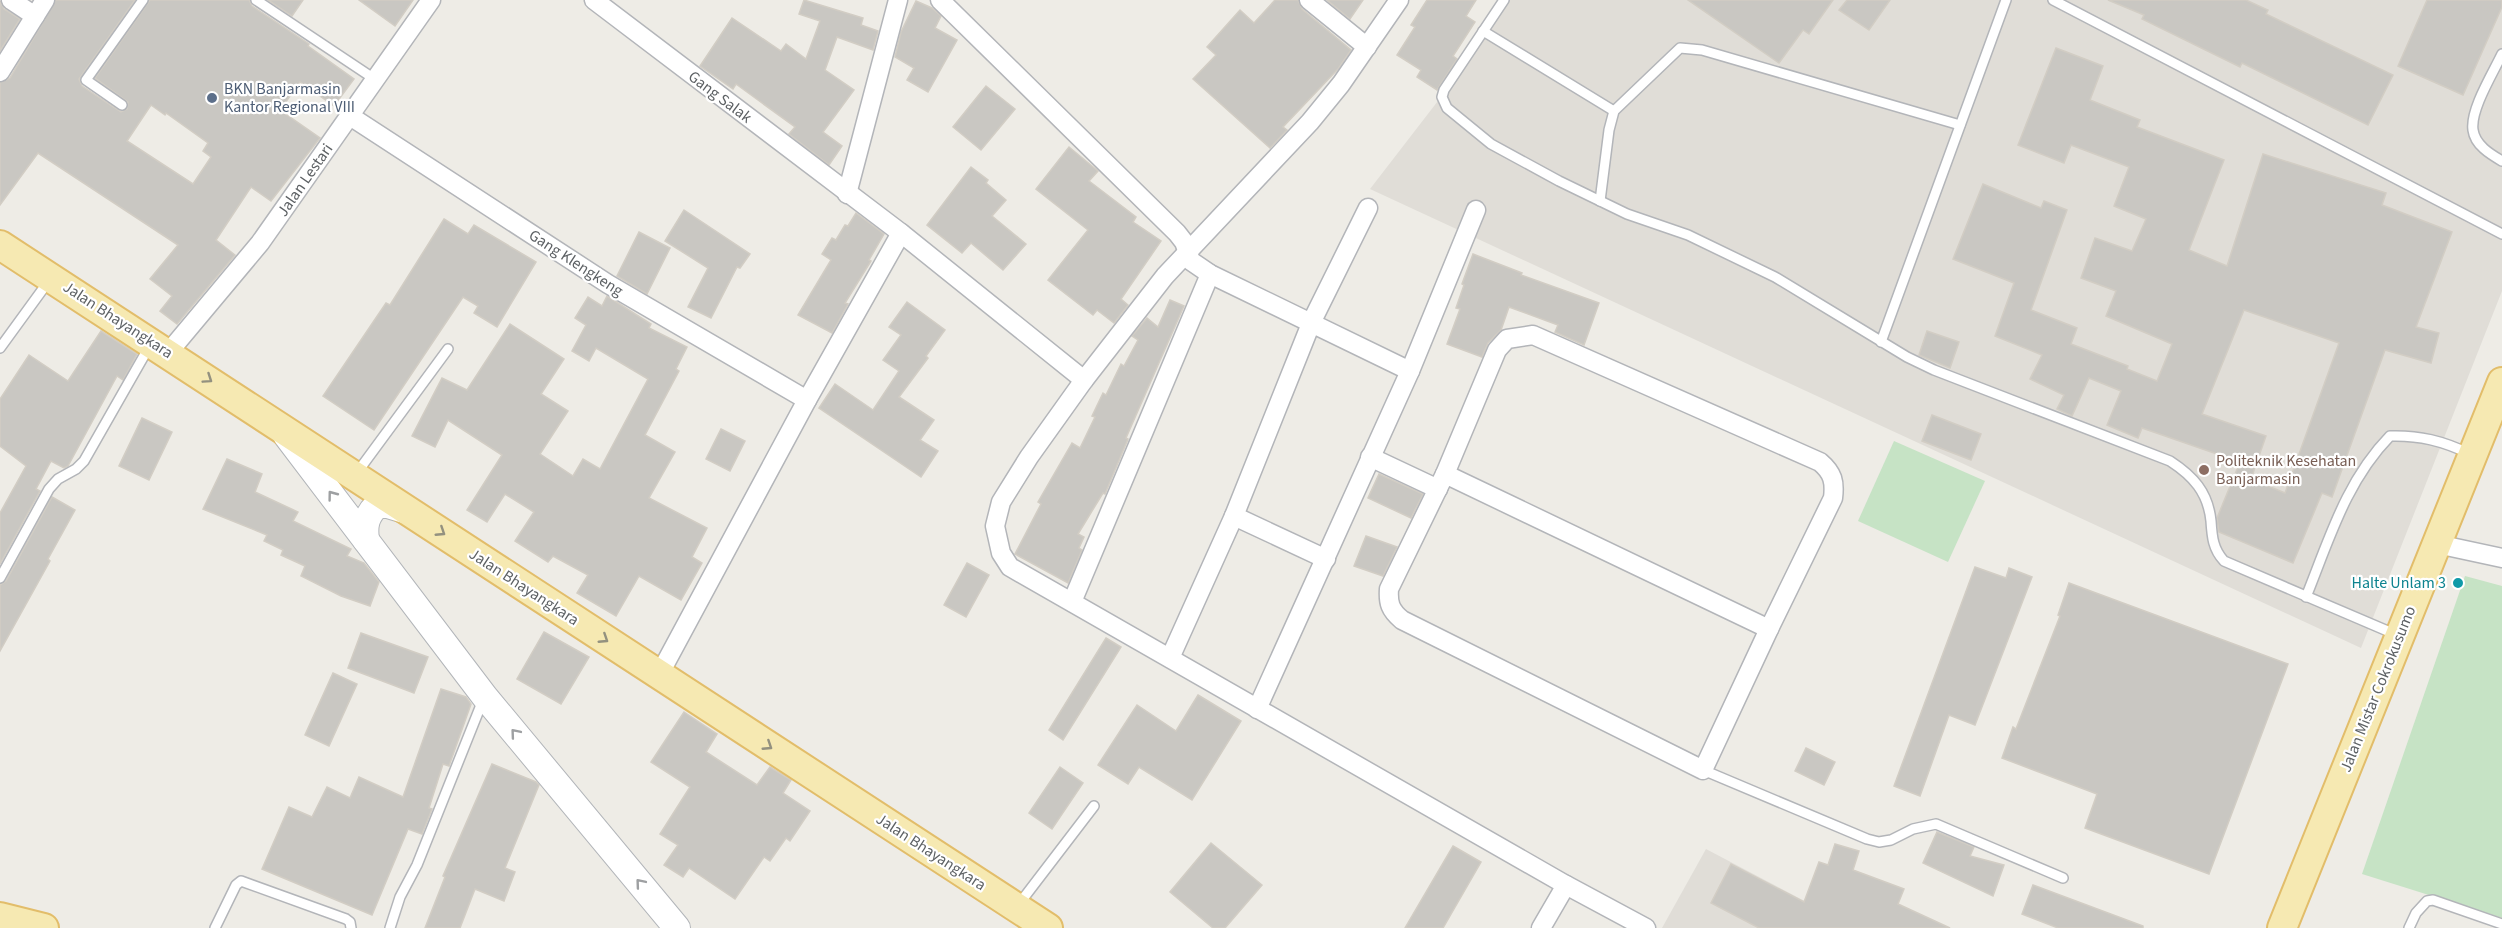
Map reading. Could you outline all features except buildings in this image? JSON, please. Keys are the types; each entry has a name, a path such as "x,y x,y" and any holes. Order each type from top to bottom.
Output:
{"main road":[{"name":"Jalan Bhayangkara","path":"0,245 160,347 1048,928"},
{"name":"Jalan Mistar Cokrokusumo","path":"2282,928 2502,382"},
{"path":"0,917 44,928"}],"street":[{"path":"11,0 35,16"},
{"path":"0,72 45,0"},
{"name":"Jalan Lestari","path":"160,347 260,243 431,0"},
{"name":"Gang Salak","path":"594,0 901,233 1084,380"},
{"path":"847,194 898,0"},
{"path":"940,0 1177,234 1191,261 1210,274 1410,371"},
{"path":"1309,0 1367,47"},
{"path":"1400,0 1311,122 1164,276 1084,380 1029,457 1001,502 995,532 1001,553 1010,567 1566,885 1646,928"},
{"name":"Gang Klengkeng","path":"350,116 608,284 807,400"},
{"path":"1170,658 1234,516 1311,321 1368,208"},
{"path":"1257,709 1410,371 1476,210"},
{"path":"659,675 807,400 901,233"},
{"path":"1072,602 1210,274"},
{"path":"1533,335 1820,462 1829,470 1833,479 1833,498 1768,629 1703,770 1402,620 1392,612 1389,589 1442,481 1497,350 1507,339 1533,335"},
{"path":"280,427 485,697 677,928"},
{"path":"1370,457 1442,481 1768,629"},
{"path":"366,540 364,529 367,514 377,505 388,505 409,512"},
{"path":"1234,516 1326,559"},
{"path":"2436,544 2502,558"},
{"path":"1541,928 1566,885"}],"lane":[{"path":"122,105 86,80 143,0"},
{"path":"256,0 376,80"},
{"path":"1504,0 1444,90 1444,104 1491,144 1600,201 1651,224 1688,235 1775,277 1881,342 1934,370 2169,461 2188,473 2200,487 2207,502 2217,552 2224,561 2400,636"},
{"path":"1881,342 2006,0"},
{"path":"2053,0 2502,234"},
{"path":"1483,31 1614,111"},
{"path":"1600,201 1609,130 1614,111 1680,48 1692,47 1960,125"},
{"path":"2502,54 2476,110 2473,130 2479,144 2502,160"},
{"path":"0,348 52,277"},
{"path":"0,578 50,489 58,479 76,469 89,453 160,347"},
{"path":"355,476 448,349"},
{"path":"2306,597 2347,493 2373,453 2390,436 2417,435 2451,444 2473,455"},
{"path":"390,928 400,897 417,865 485,697"},
{"path":"1703,770 1867,839 1879,842 1891,840 1913,829 1936,824 2063,879"},
{"path":"1016,908 1094,806"},
{"path":"215,928 236,885 242,881 346,919 350,922 351,928"},
{"path":"2409,928 2416,913 2427,901 2433,900 2502,924"}],"shaded area":[{"name":"Politeknik Kesehatan Banjarmasin","path":"1510,0 2502,0 2502,291 2361,648 1370,189 1468,62"},
{"path":"1706,849 1856,928 1662,928"}],"green space":[{"path":"1894,441 1985,481 1948,562 1858,521"},
{"path":"2465,576 2502,586 2502,918 2362,874"}],"place":[{"name":"BKN Banjarmasin Kantor Regional VIII","path":"212,98"},
{"name":"Politeknik Kesehatan Banjarmasin","path":"2204,470"},
{"name":"Halte Unlam 3","path":"2458,583"}]}
